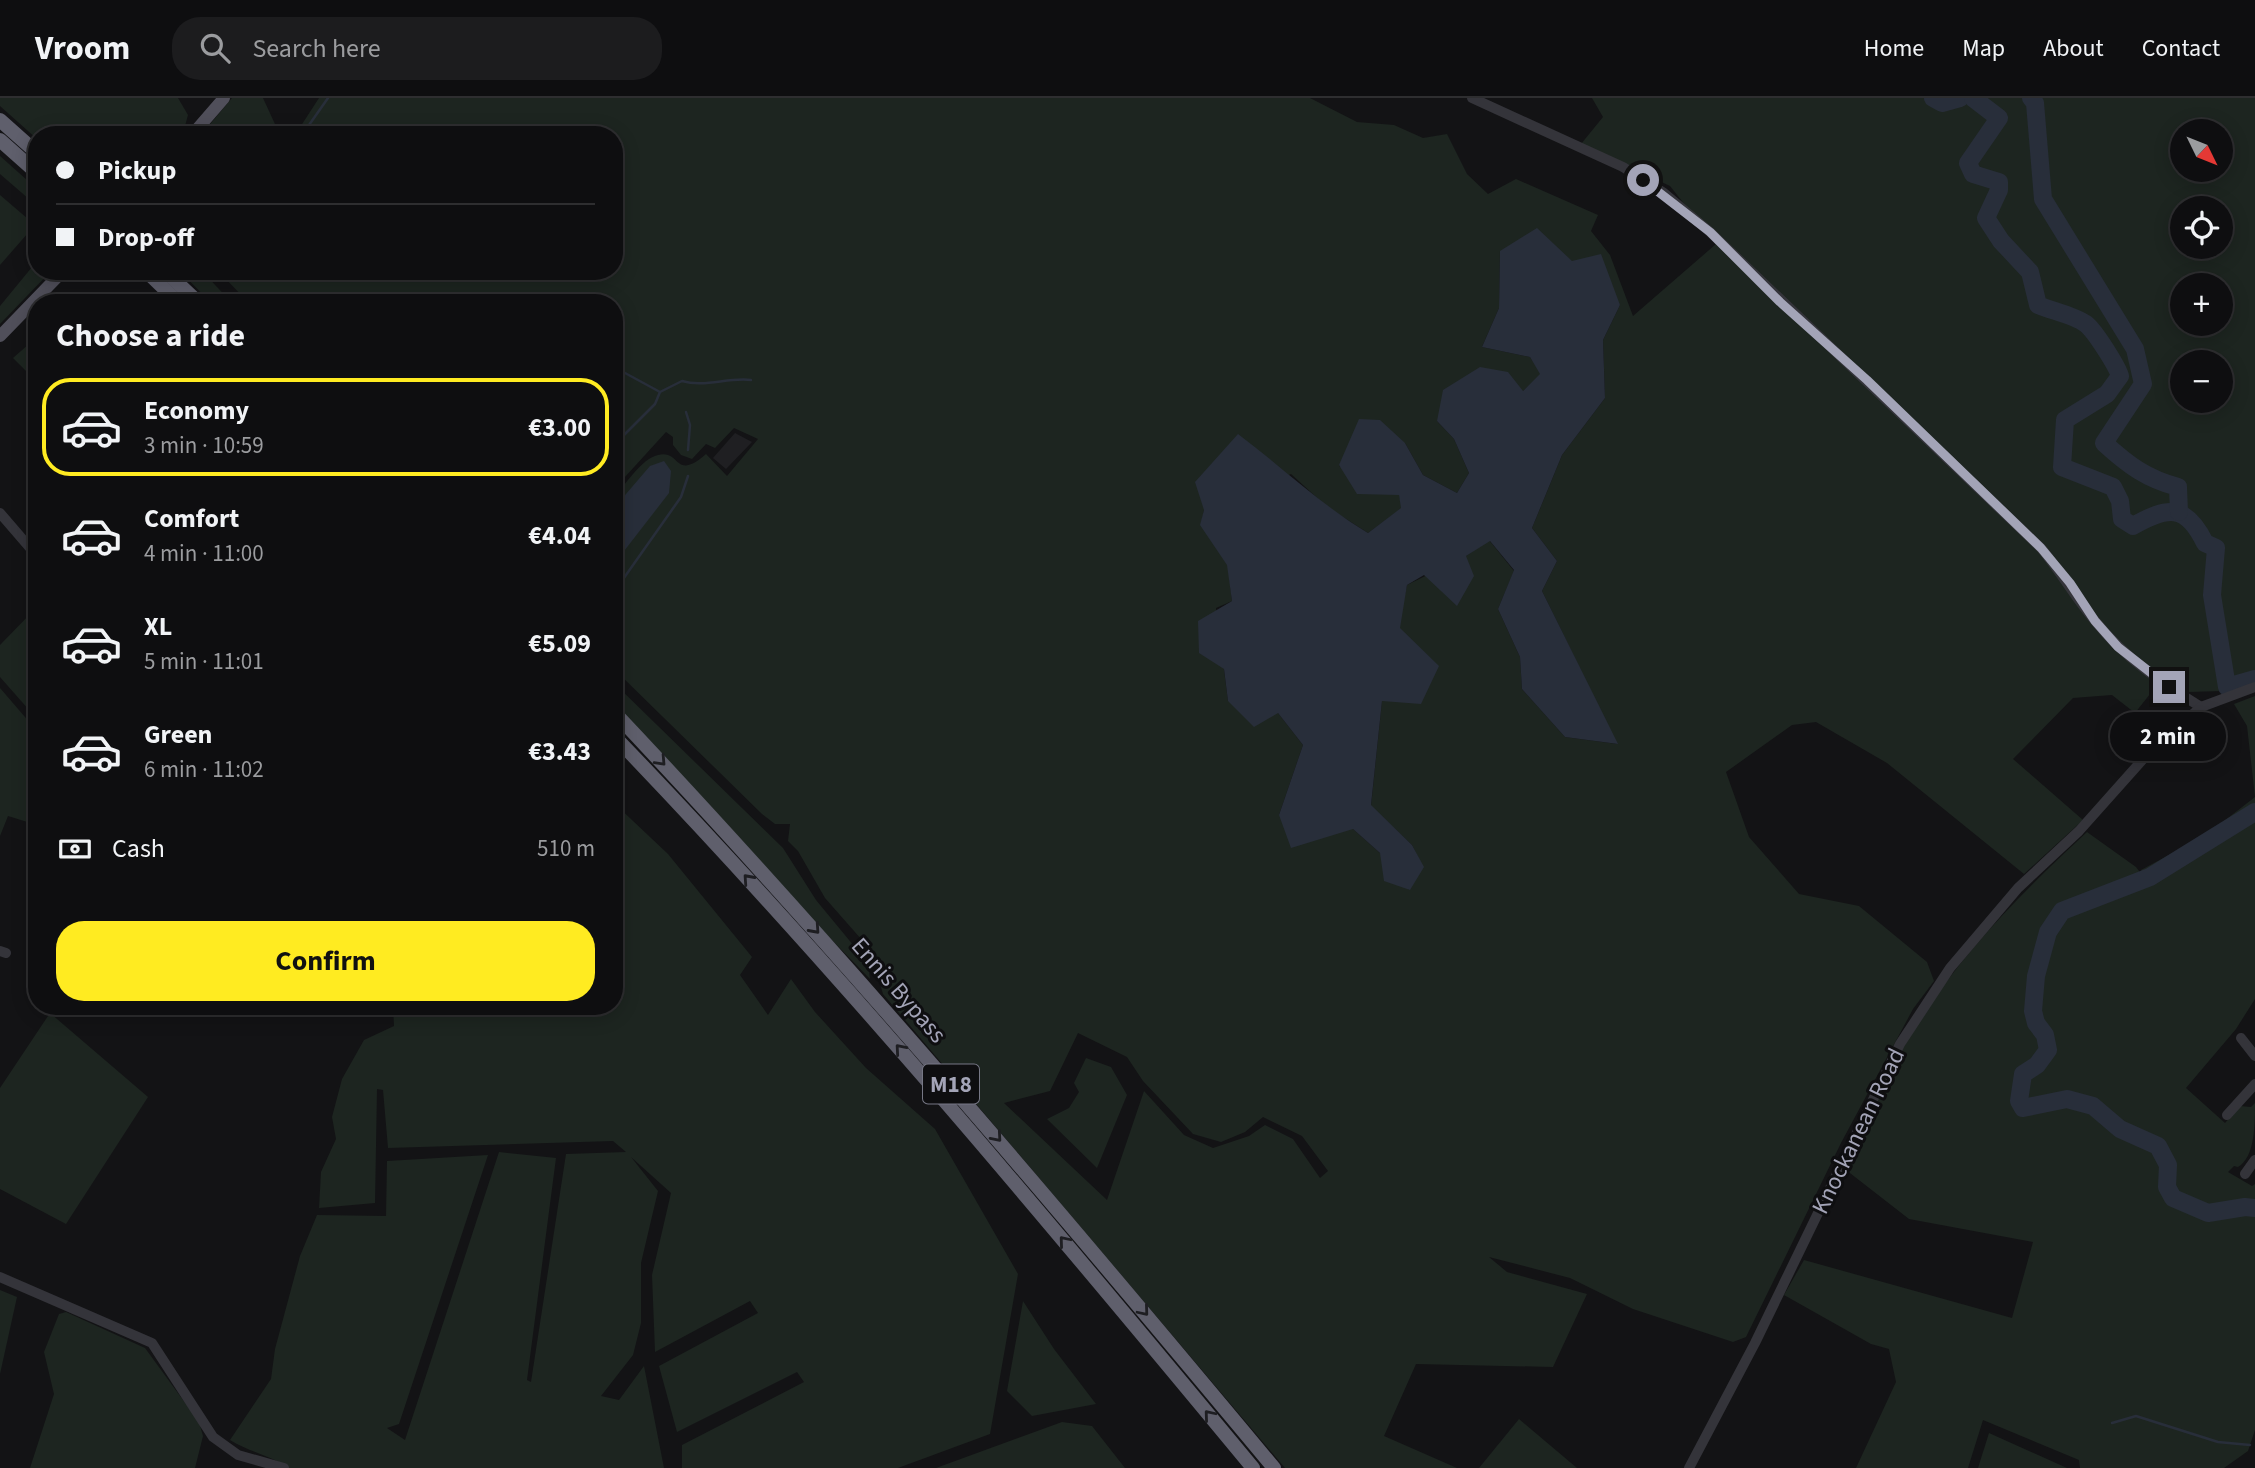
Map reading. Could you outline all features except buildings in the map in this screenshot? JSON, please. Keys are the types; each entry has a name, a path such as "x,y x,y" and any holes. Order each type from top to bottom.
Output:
{"highway":[{"path":"0,120 28,145"},
{"path":"0,140 28,165"},
{"path":"155,280 170,294"},
{"path":"175,280 190,294"},
{"name":"Ennis Bypass","path":"623,722 865,985 1070,1222 1274,1468"},
{"name":"Ennis Bypass","path":"623,745 690,815 901,1050 1253,1468"}],"main road":[{"path":"200,126 223,98"},
{"path":"41,294 54,280"},
{"path":"0,336 28,307"}],"street":[{"path":"1472,98 1623,167 1664,193 1710,232 2041,548 2070,583 2095,621 2118,647 2154,677 2201,707 2255,687"},
{"path":"0,513 28,545"},
{"name":"Knockanean Road","path":"1689,1468 1755,1343 1900,1044 1950,968 2018,888 2079,831 2153,748 2201,707"},
{"path":"2241,1038 2255,1056"},
{"path":"2227,1115 2255,1084"},
{"path":"2245,1174 2255,1160"},
{"path":"0,1277 152,1343 213,1437 237,1455 285,1468"}],"shaded area":[{"path":"0,98 178,98 188,115 185,126 28,126 28,131 0,106"},
{"path":"232,98 263,98 276,126 209,126"},
{"path":"319,98 1310,98 1357,122 1394,125 1423,138 1447,134 1467,174 1488,194 1516,179 1598,215 1591,231 1610,255 1633,316 1716,244 1670,186 1581,144 1603,117 1592,98 2255,98 2255,683 2223,691 2188,692 2172,701 2150,694 2135,713 2112,695 2073,698 2013,759 2083,820 2024,874 1887,763 1816,722 1792,725 1726,772 1749,837 1799,894 1859,906 1927,962 1934,981 1913,1009 1841,1143 1746,1337 1733,1342 1633,1309 1570,1278 1489,1257 1507,1272 1587,1294 1553,1367 1416,1364 1384,1436 1457,1468 1285,1468 883,994 873,960 876,956 825,898 798,851 788,841 790,824 775,824 762,814 623,678 623,487 652,457 665,454 683,465 688,465 706,454 727,476 758,439 734,428 715,448 706,444 692,459 681,455 673,445 673,437 666,432 623,479 623,294 240,294 227,280 623,280 623,126 301,126","holes":["1500,251 1572,261 1620,305 1603,340 1605,398 1562,455 1532,528 1557,561 1542,591 1617,744 1565,737 1522,689 1520,657 1498,609 1514,571 1489,540 1466,556 1407,585 1382,701 1371,806 1412,845 1423,867 1409,890 1380,853 1353,829 1279,815 1303,745 1278,713 1228,701 1216,608 1232,601 1228,565 1201,525 1204,510 1291,474 1326,506 1368,533 1402,508 1399,494 1339,466 1348,448 1405,443 1423,475 1457,493 1469,473 1454,439 1437,421 1523,391 1541,374 1530,357 1482,347 1499,308","1078,1033 1127,1057 1143,1081 1193,1134 1221,1142 1245,1132 1263,1117 1302,1136 1328,1171 1320,1178 1293,1139 1265,1125 1249,1136 1213,1148 1184,1135 1144,1091 1107,1200 1004,1103 1050,1091"]},
{"path":"0,156 28,181 28,198 0,174"},
{"path":"0,195 28,219 28,233 0,265"},
{"path":"28,272 28,280 42,280 0,324 0,306"},
{"path":"189,280 210,280 224,294 202,294"},
{"path":"28,345 28,373 13,358"},
{"path":"735,433 752,442 726,469 713,458"},
{"path":"28,616 28,709 0,677 0,645"},
{"path":"0,688 28,721 28,822 8,816 0,836"},
{"path":"623,692 783,848 816,900 868,963 870,979 623,726"},
{"path":"2255,696 2255,797 2247,726 2234,704"},
{"path":"2255,797 2255,999 2236,1029 2186,1088 2225,1123 2240,1106 2251,1107 2255,1103 2254,1130 2248,1156 2238,1167 2234,1166 2228,1172 2252,1186 2255,1184 2255,1430 2248,1451 2224,1468 2080,1468 2079,1460 1983,1420 1968,1468 1856,1468 1896,1382 1889,1349 1871,1344 1784,1295 1804,1260 2012,1318 2033,1242 1909,1219 1846,1170 1906,1043 1944,985 1988,931 2036,880 2087,832 2136,867 2145,879 2141,870 2206,835"},
{"path":"623,812 668,854 752,957 740,975 768,1015 791,979 815,1012 866,1068 935,1129 1018,1274 990,1434 898,1468 682,1468 682,1445 804,1382 797,1372 677,1432 659,1366 758,1313 750,1301 655,1352 652,1275 671,1193 631,1157 658,1191 641,1263 641,1323 633,1355 601,1396 619,1400 644,1366 664,1468 288,1468 230,1440 271,1379 275,1349 300,1256 317,1215 386,1216 387,1161 488,1155 399,1424 387,1428 405,1440 499,1152 556,1158 527,1380 531,1382 566,1154 626,1152 613,1141 388,1148 383,1090 377,1089 375,1203 319,1208 321,1172 336,1139 332,1117 342,1079 364,1040 394,1026 393,1015 623,1015"},
{"path":"49,1015 52,1015 148,1097 66,1224 0,1189 0,1088"},
{"path":"1086,1058 1111,1067 1127,1095 1097,1168 1047,1119 1069,1108 1079,1092 1074,1083"},
{"path":"0,1290 17,1297 0,1374"},
{"path":"1023,1301 1054,1349 1096,1404 1032,1416 1007,1391"},
{"path":"66,1312 145,1348 199,1422 203,1436 195,1468 30,1468 54,1394 44,1352 59,1314"},
{"path":"1519,1419 1577,1468 1479,1468"},
{"path":"1062,1422 1092,1426 1125,1468 936,1468"},
{"path":"1989,1433 2067,1468 1978,1468"}],"water":[{"path":"1537,228 1572,261 1601,254 1620,305 1603,340 1605,398 1562,455 1532,528 1557,561 1542,591 1618,744 1565,737 1522,689 1520,657 1498,609 1514,570 1490,541 1466,556 1474,576 1457,606 1424,575 1407,585 1400,628 1439,666 1421,704 1382,701 1371,805 1412,845 1424,867 1410,890 1384,881 1380,853 1353,829 1291,848 1279,815 1303,745 1278,713 1254,727 1228,701 1224,669 1199,653 1198,621 1232,601 1227,565 1200,525 1204,510 1195,482 1238,434 1318,498 1368,533 1401,508 1399,495 1357,494 1339,465 1359,419 1380,420 1405,443 1423,475 1457,493 1469,473 1454,439 1437,421 1443,390 1480,367 1508,372 1523,391 1540,374 1530,357 1482,347 1499,308 1500,251"},
{"path":"664,461 671,471 669,493 623,552 623,498 650,466"}],"waterway":[{"path":"308,126 328,98"},
{"path":"1933,98 1942,103 1960,98"},
{"path":"1973,98 1999,118 1968,163 1973,174 1999,182 1999,190 1986,218 2001,241 2030,272 2038,305 2086,324 2105,349 2120,376 2107,394 2065,420 2062,467 2113,487 2120,501 2122,519 2133,526 2156,515 2175,512 2191,521 2205,543 2216,548 2212,595 2227,687 2255,679"},
{"path":"2031,98 2035,103 2043,199 2135,349 2143,384 2104,443 2138,470 2178,487 2179,512"},
{"path":"623,372 660,392"},
{"path":"623,436 655,404 660,392 682,381 699,383 751,380"},
{"path":"686,412 690,425 688,450"},
{"path":"623,579 681,497 688,476"},
{"path":"2255,812 2150,877 2062,911 2048,932 2036,976 2033,1011 2036,1023 2045,1035 2048,1050 2037,1065 2023,1074 2019,1101 2023,1108 2067,1099 2093,1106 2120,1129 2158,1146 2168,1165 2167,1187 2173,1198 2208,1213 2255,1208"},
{"path":"2112,1423 2136,1416 2218,1442 2250,1445"}],"route":[{"path":"1643,180 1664,193 1710,232 1780,302 1867,380 2041,548 2070,583 2095,621 2118,647 2169,687"}]}
